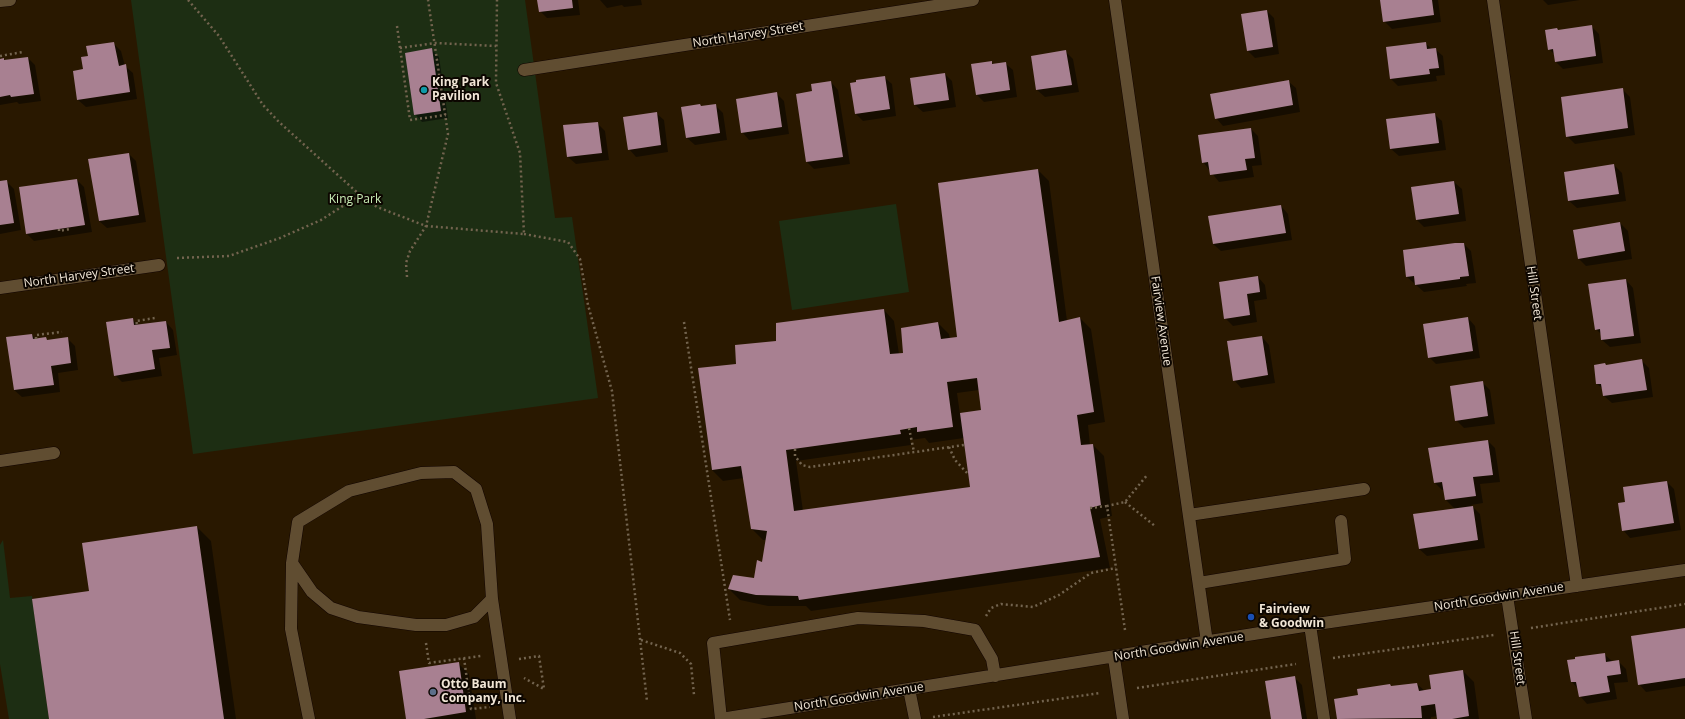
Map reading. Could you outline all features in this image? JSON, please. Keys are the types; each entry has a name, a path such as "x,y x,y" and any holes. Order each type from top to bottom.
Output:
{"street":[{"path":"0,1 10,0"},
{"name":"North Harvey Street","path":"524,70 973,0"},
{"name":"Fairview Avenue","path":"1115,0 1207,642"},
{"name":"Hill Street","path":"1493,0 1577,586"},
{"name":"North Harvey Street","path":"0,288 159,265"},
{"path":"0,461 54,453"},
{"path":"309,719 291,629 292,563 298,522 349,491 421,473 454,472 476,489 487,524 492,599 510,719"},
{"path":"1189,515 1364,489"},
{"path":"1199,583 1345,559 1341,521"},
{"path":"292,563 312,592 331,608 358,617 446,625 474,617 492,599"},
{"name":"North Goodwin Avenue","path":"721,719 1310,626 1685,570"},
{"name":"Hill Street","path":"1507,596 1526,719"},
{"path":"721,719 713,643 858,618 924,621 975,630 992,659 995,676"},
{"path":"1310,626 1324,719"},
{"path":"1114,658 1123,719"},
{"path":"909,689 920,718"}],"path":[{"path":"188,0 219,36 263,105 278,122 360,195 377,206 426,226 524,234 568,242 580,259 588,305 612,391 647,702"},
{"path":"407,277 406,263 410,251 426,226 448,134 428,0"},
{"path":"497,0 496,83 520,153 524,234"},
{"path":"397,26 410,120 446,115"},
{"path":"400,48 435,43 496,46"},
{"path":"0,56 23,52"},
{"path":"176,258 229,256 280,238 320,220 360,195"},
{"path":"59,229 59,231 70,228"},
{"path":"136,324 136,321 155,318"},
{"path":"684,322 730,620"},
{"path":"36,339 36,335 62,332"},
{"path":"909,428 914,452"},
{"path":"794,449 795,456 802,464 810,467 964,445"},
{"path":"949,447 955,460 968,474"},
{"path":"1090,508 1125,502 1148,474"},
{"path":"1125,502 1155,526"},
{"path":"1107,506 1125,630"},
{"path":"983,622 991,608 1001,604 1033,607 1059,595 1091,574 1116,568"},
{"path":"1533,628 1685,604"},
{"path":"424,624 429,663 464,658 502,660 539,656 544,690 502,660"},
{"path":"641,640 680,653 691,664 694,695"},
{"path":"464,658 472,709 508,704"},
{"path":"920,718 1098,693"}],"green space":[{"name":"King Park","path":"131,0 525,0 555,218 572,217 598,398 193,454"},
{"path":"896,204 909,292 792,310 779,221"},
{"path":"3,540 10,598 32,596 49,719 9,719 0,664 0,545"}],"building":[{"path":"537,0 572,0 573,8 539,12"},
{"path":"1380,0 1432,0 1434,15 1383,22"},
{"path":"1267,10 1273,47 1247,51 1241,14"},
{"path":"1592,25 1596,56 1555,62 1553,49 1548,50 1545,30 1557,28 1558,30"},
{"path":"114,42 119,66 126,64 130,92 77,100 73,71 83,69 81,57 88,56 86,46"},
{"path":"1426,42 1427,49 1436,48 1439,68 1429,69 1430,74 1390,79 1386,47"},
{"name":"King Park Pavilion","path":"432,48 441,111 414,115 405,53"},
{"path":"1066,50 1072,85 1036,90 1031,56"},
{"path":"28,57 34,94 0,97 0,59 4,58 4,60"},
{"path":"992,61 992,64 1006,62 1010,90 976,95 971,64"},
{"path":"945,73 949,100 914,105 910,78"},
{"path":"885,76 890,109 855,114 850,83 856,82 856,80"},
{"path":"1289,80 1293,105 1215,119 1210,94"},
{"path":"831,81 843,157 806,162 796,94 812,91 811,84"},
{"path":"1623,88 1628,128 1566,137 1561,97"},
{"path":"777,92 782,127 741,133 736,99"},
{"path":"700,104 701,106 716,104 720,133 686,138 681,107"},
{"path":"657,112 661,145 628,150 623,117"},
{"path":"1435,113 1439,143 1390,149 1386,119"},
{"path":"598,122 602,153 567,157 563,125"},
{"path":"1251,128 1255,158 1245,159 1247,170 1210,175 1208,162 1202,163 1198,135"},
{"path":"129,153 139,215 99,221 88,159"},
{"path":"1614,164 1619,194 1568,201 1564,172"},
{"path":"1038,169 1059,322 1080,317 1094,412 1077,415 1081,445 1093,444 1101,505 1090,508 1100,557 799,600 798,596 756,595 728,589 733,575 754,578 757,560 762,562 767,531 751,529 741,466 712,470 698,368 736,364 735,345 776,341 776,323 884,309 890,354 903,353 901,328 938,322 941,339 957,337 938,183","holes":["977,378 981,410 960,413 970,487 794,511 786,450 901,434 900,430 917,427 917,432 953,427 947,382"]},
{"path":"77,179 85,225 26,234 19,187"},
{"path":"7,180 14,223 0,225 0,181"},
{"path":"1454,181 1459,214 1416,220 1411,187"},
{"path":"1281,205 1286,233 1213,244 1208,216"},
{"path":"1620,222 1625,251 1578,259 1573,230"},
{"path":"1464,243 1469,276 1460,277 1460,279 1415,285 1414,276 1406,277 1403,250"},
{"path":"1258,276 1260,292 1247,294 1250,315 1224,319 1219,282"},
{"path":"1626,279 1634,336 1601,340 1600,329 1595,330 1588,284"},
{"path":"1468,317 1473,351 1428,358 1423,324"},
{"path":"133,318 134,325 166,321 170,348 152,350 155,369 114,376 106,322"},
{"path":"32,334 33,339 46,337 47,340 68,337 71,363 51,366 54,385 14,390 6,337"},
{"path":"1262,336 1268,375 1233,381 1227,341"},
{"path":"1642,359 1647,390 1603,396 1601,384 1596,384 1594,365 1605,363 1606,365"},
{"path":"1483,381 1488,416 1455,421 1450,386"},
{"path":"1488,440 1493,475 1473,477 1476,496 1445,500 1442,482 1434,483 1428,448"},
{"path":"1667,481 1674,523 1622,531 1618,503 1625,502 1623,487"},
{"path":"1473,506 1478,540 1419,549 1413,514"},
{"path":"197,526 224,719 49,719 32,599 89,591 82,543"},
{"path":"1685,628 1685,678 1638,685 1631,636"},
{"path":"1605,653 1606,662 1619,660 1621,674 1607,676 1610,692 1579,697 1576,682 1571,682 1567,660 1575,659 1575,657"},
{"name":"Otto Baum Company, Inc.","path":"459,662 466,712 424,719 406,719 399,671"},
{"path":"1463,670 1469,716 1452,719 1437,719 1435,704 1421,706 1422,718 1337,719 1334,699 1358,695 1357,689 1390,684 1391,686 1417,683 1419,691 1431,689 1429,675"},
{"path":"1295,676 1302,719 1271,719 1265,681"}],"place":[{"name":"King Park Pavilion","path":"424,90"},
{"name":"Fairview & Goodwin","path":"1251,617"},
{"name":"Otto Baum Company, Inc.","path":"433,692"}]}
